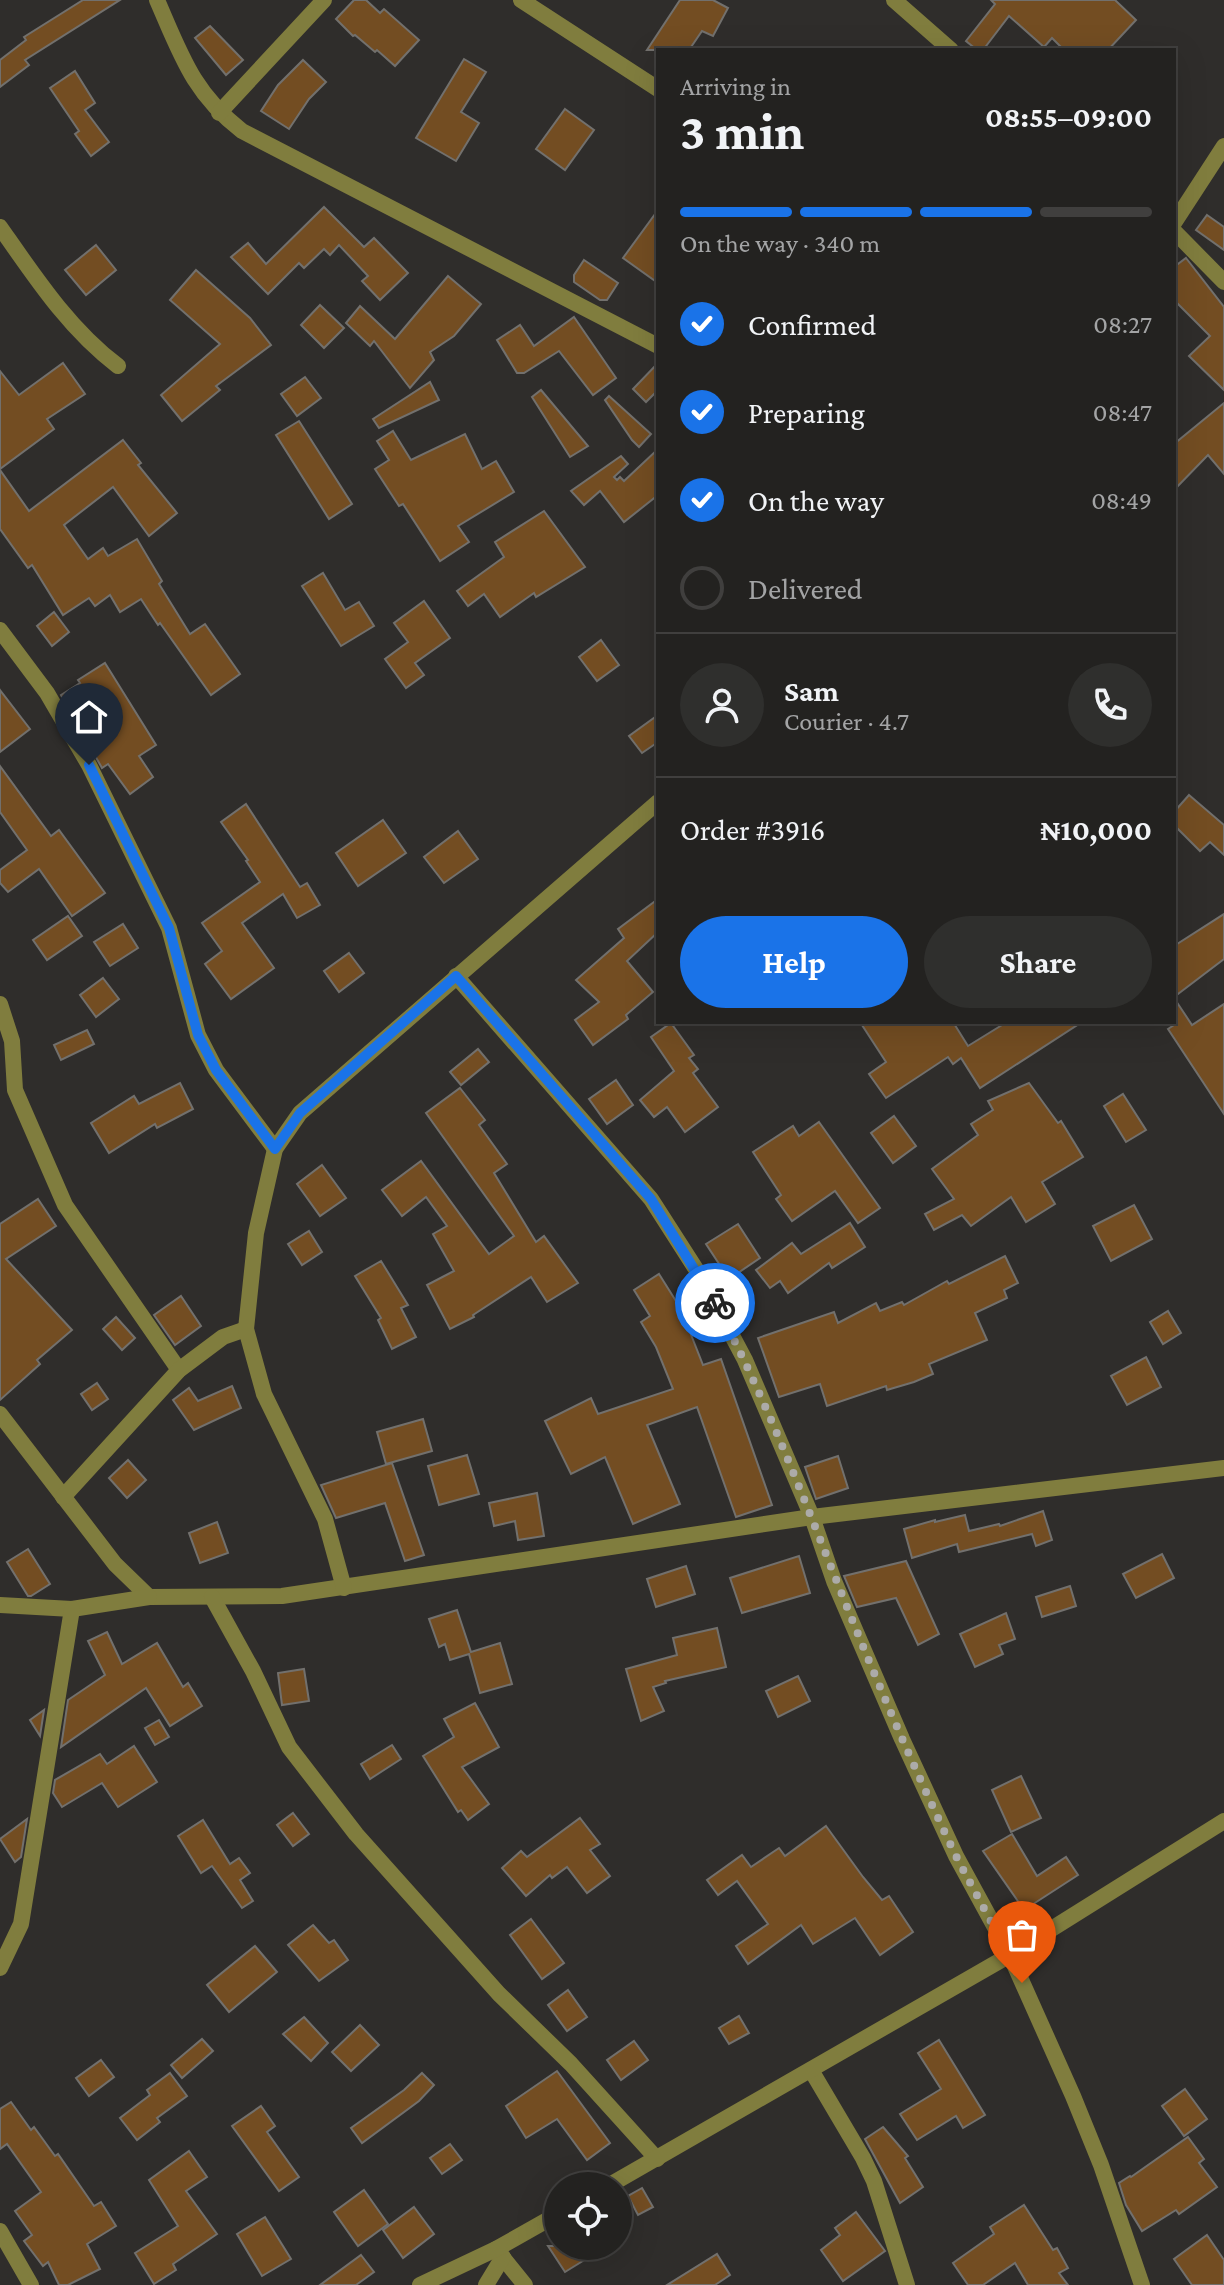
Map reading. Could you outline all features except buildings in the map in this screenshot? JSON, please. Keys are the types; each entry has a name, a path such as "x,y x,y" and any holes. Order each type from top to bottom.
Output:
{"street":[{"path":"157,0 192,79 219,113 242,131 656,345"},
{"path":"219,113 324,0"},
{"path":"521,0 656,88"},
{"path":"894,0 949,48"},
{"path":"1176,220 1224,146"},
{"path":"0,227 90,345 118,366"},
{"path":"1176,233 1224,282"},
{"path":"0,630 47,693 89,765 169,928 198,1035 216,1070 275,1149"},
{"path":"344,1588 325,1519 264,1394 246,1329 256,1233 275,1149 300,1113 656,804"},
{"path":"456,976 651,1199 701,1277 745,1360 902,1739 956,1856 1010,1955 1073,2096 1101,2165 1142,2285"},
{"path":"0,1004 12,1041 15,1090 65,1205 179,1370"},
{"path":"63,1497 179,1370 223,1337 246,1329"},
{"path":"0,1414 115,1564 149,1597"},
{"path":"0,1605 72,1609 149,1597 282,1596 812,1517 1224,1468"},
{"path":"212,1597 253,1671 289,1747 356,1834 499,1994 571,2064 657,2159"},
{"path":"0,1968 21,1924 72,1609"},
{"path":"632,2173 1010,1955 1224,1821"},
{"path":"811,2070 874,2181 907,2285"},
{"path":"420,2285 500,2253 544,2223"},
{"path":"0,2231 31,2285"},
{"path":"486,2285 500,2253"},
{"path":"500,2253 525,2285"}],"way so far":[{"path":"715,1303 745,1360 902,1739 956,1856 1022,1983"}],"route":[{"path":"89,765 169,928 198,1035 216,1070 275,1149 300,1113 456,976 651,1199 715,1303"}]}
